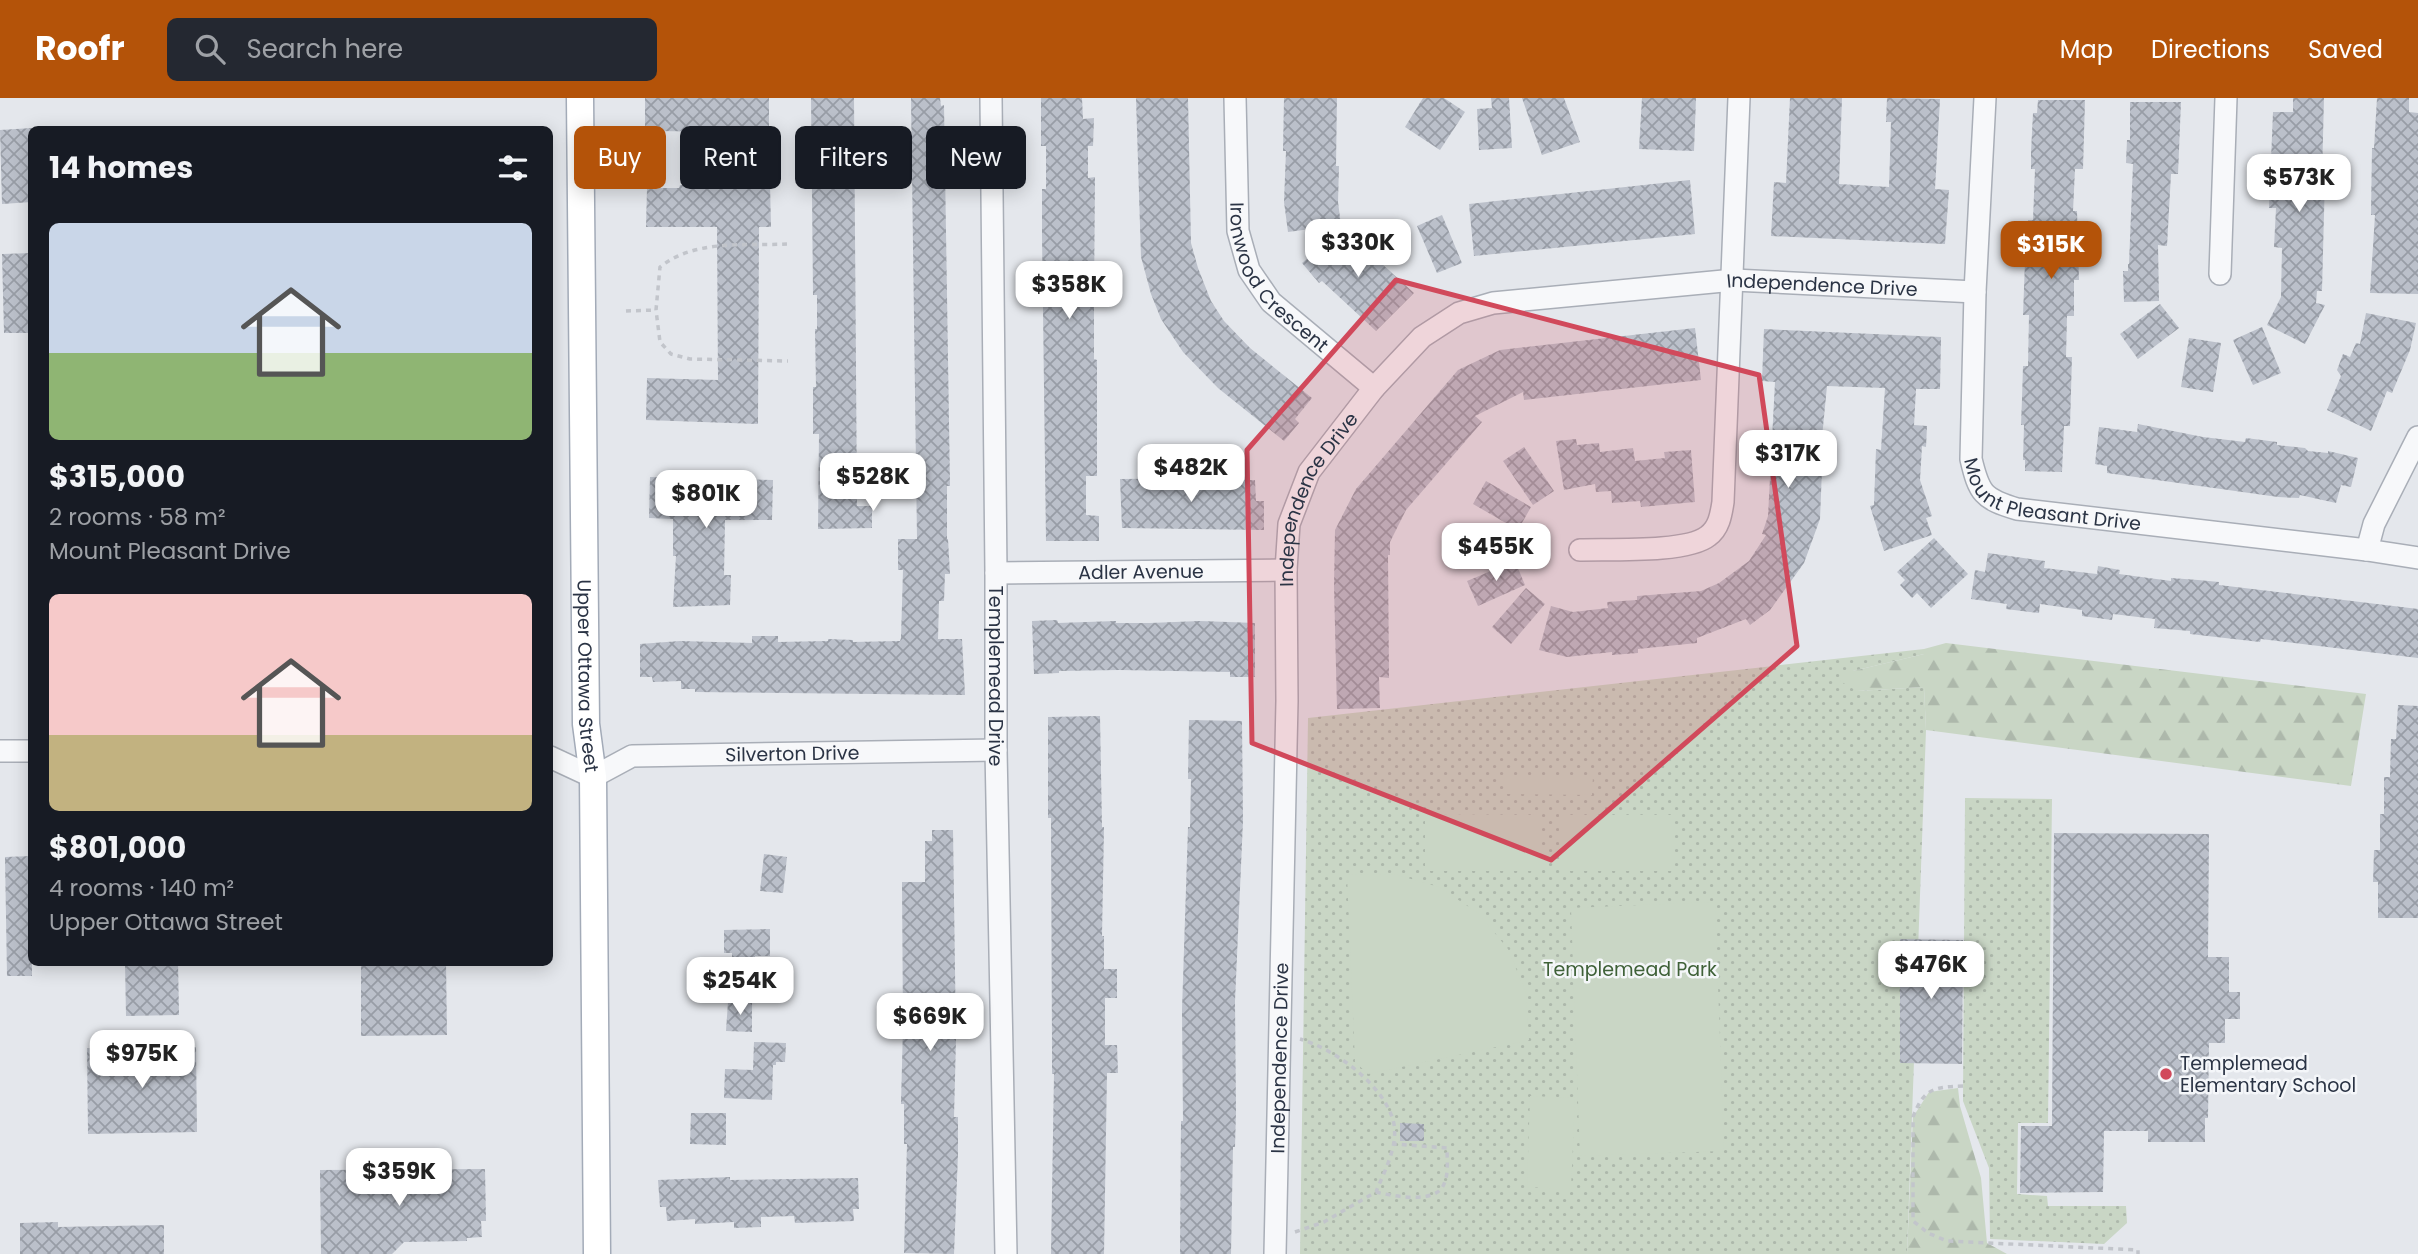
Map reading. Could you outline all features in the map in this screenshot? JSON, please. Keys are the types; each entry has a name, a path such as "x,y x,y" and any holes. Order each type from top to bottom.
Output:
{"main road":[{"name":"Upper Ottawa Street","path":"580,98 586,724 593,777 597,1254"}],"street":[{"name":"Templemead Drive","path":"990,98 996,750 1006,1254"},
{"name":"Ironwood Crescent","path":"1235,98 1238,231 1250,270 1271,302 1374,388"},
{"path":"1580,550 1680,546 1699,542 1711,534 1717,525 1723,502 1739,98"},
{"name":"Mount Pleasant Drive","path":"1985,98 1970,459 1976,484 1993,502 2017,509 2418,558"},
{"path":"2220,274 2226,98"},
{"name":"Independence Drive","path":"1275,1244 1287,701 1286,570 1289,524 1309,472 1374,388 1422,337 1459,313 1493,303 1731,281 1975,292"},
{"path":"2367,550 2374,524 2418,437"},
{"name":"Adler Avenue","path":"996,573 1286,570"},
{"name":"Silverton Drive","path":"593,777 632,756 996,750"},
{"path":"0,751 28,751"},
{"path":"553,758 593,777"}],"path":[{"path":"787,244 701,248 674,256 660,267 656,310 660,342 671,354 690,359 788,361"},
{"path":"626,311 656,310"},
{"path":"1275,1244 1295,1231 1324,1222 1376,1192 1394,1144 1394,1124 1381,1097 1364,1077 1320,1045 1280,1035"},
{"path":"1963,1086 1937,1087 1929,1091 1917,1105 1913,1117 1913,1221 1928,1233 1947,1241 2138,1250 2138,1254"},
{"path":"1376,1192 1395,1197 1428,1197 1437,1194 1443,1186 1447,1148 1394,1144"}],"highlighted area":[{"path":"1396,280 1759,375 1797,646 1551,860 1252,743 1247,450"}],"green space":[{"path":"1946,643 2366,694 2351,786 1926,730 1924,687 1857,691 1840,681 1840,676 1853,671 1924,654 1924,649"},
{"name":"Templemead Park","path":"1924,649 1924,654 1853,671 1857,691 1924,687 1926,730 1907,1254 1300,1254 1308,718"},
{"path":"1504,775 1593,775 1592,795 1504,794"},
{"path":"1965,798 2052,799 2048,1123 2018,1123 2017,1194 2047,1196 2048,1206 2126,1206 2127,1223 2104,1244 1990,1239 1989,1168 1963,1101"},
{"path":"1425,814 1539,815 1539,871 1425,871"},
{"path":"1559,815 1673,815 1673,871 1559,871"},
{"path":"1394,874 1439,887 1478,913 1508,949 1526,993 1529,1040 1368,1074 1355,1062 1347,875"},
{"path":"1715,902 1724,1151 1580,1156 1571,908"},
{"path":"1958,1088 1960,1106 1981,1178 1987,1243 2007,1254 1907,1254 1913,1117 1929,1092"},
{"path":"1530,1096 1575,1098 1571,1189 1527,1187"}],"building":[{"path":"645,98 769,98 769,126 680,126 680,131 666,131 666,126 645,126"},
{"path":"811,98 854,98 854,126 811,126"},
{"path":"911,98 940,98 941,106 944,105 944,126 926,126 926,189 945,189 950,486 947,486 947,539 950,574 945,574 944,601 939,601 938,639 962,639 965,695 695,692 695,689 681,689 681,681 653,682 652,677 640,677 640,644 680,641 752,643 752,636 778,636 778,642 828,639 853,642 900,641 903,570 898,570 898,539 917,539"},
{"path":"1041,98 1082,98 1083,119 1094,118 1093,146 1088,146 1088,178 1095,177 1094,359 1097,360 1097,476 1086,476 1086,515 1099,516 1099,541 1046,541 1042,189 1046,189 1046,146 1041,146"},
{"path":"1136,98 1188,98 1191,243 1211,301 1224,321 1250,348 1312,398 1295,419 1299,423 1284,441 1218,388 1183,352 1161,319 1141,257"},
{"path":"1284,98 1337,98 1336,166 1339,166 1338,202 1341,225 1288,232 1284,202"},
{"path":"1423,98 1444,98 1465,112 1440,150 1405,127"},
{"path":"1491,98 1509,98 1512,148 1479,150 1477,109 1492,108"},
{"path":"1522,98 1564,98 1580,142 1542,155"},
{"path":"1642,98 1696,98 1694,151 1639,149"},
{"path":"1790,98 1842,98 1839,184 1889,187 1891,122 1886,122 1887,98 1940,99 1935,189 1949,190 1945,244 1771,236 1774,182 1786,183"},
{"path":"2293,98 2324,98 2322,291 2317,291 2316,303 2325,305 2305,344 2267,325 2281,297 2282,248 2274,247 2276,208 2269,208 2273,112 2293,112"},
{"path":"2377,98 2409,98 2409,112 2418,113 2418,294 2370,293 2375,215 2371,215 2372,148"},
{"path":"2038,100 2085,100 2083,169 2075,169 2073,211 2077,211 2079,280 2074,280 2074,316 2067,316 2066,357 2072,357 2070,426 2064,426 2062,472 2025,471 2023,460 2023,366 2028,366 2029,315 2023,315 2025,261 2028,262 2028,220 2033,220 2035,169 2031,169 2031,152 2033,113 2037,113"},
{"path":"2130,102 2181,102 2178,174 2171,174 2167,246 2158,245 2159,301 2124,302 2123,271 2128,271 2129,264 2133,164 2126,163 2127,140 2130,140"},
{"path":"28,128 28,202 2,204 0,130"},
{"path":"1690,180 1695,234 1474,256 1469,204"},
{"path":"680,185 680,189 770,189 771,227 759,227 758,424 646,420 647,378 718,380 717,227 646,227 647,189 679,188"},
{"path":"812,189 855,189 857,506 872,506 872,528 818,529 819,434 813,434 817,295 813,295"},
{"path":"1442,215 1462,263 1437,273 1417,226"},
{"path":"1343,228 1368,257 1371,254 1414,293 1376,331 1322,281 1319,283 1302,263"},
{"path":"28,253 28,333 4,333 2,254"},
{"path":"2160,304 2179,328 2138,359 2120,334"},
{"path":"2366,313 2416,323 2410,350 2392,393 2387,391 2371,431 2327,410 2341,376 2337,370 2343,354 2350,357 2356,343 2360,344"},
{"path":"2262,327 2281,373 2253,385 2233,340"},
{"path":"1695,328 1701,380 1524,400 1523,392 1475,416 1482,422 1406,510 1390,542 1389,678 1379,677 1380,708 1337,709 1335,530 1356,489 1458,370 1500,350"},
{"path":"1764,329 1941,337 1940,389 1916,389 1914,425 1927,426 1926,447 1922,446 1920,480 1932,516 1926,518 1932,535 1884,551 1870,506 1874,505 1876,449 1881,450 1885,388 1827,386 1819,468 1822,469 1820,519 1804,563 1770,610 1750,625 1746,619 1697,638 1697,643 1638,649 1638,653 1612,655 1612,652 1567,657 1539,650 1551,606 1573,612 1608,608 1607,602 1637,600 1637,596 1701,591 1719,583 1749,561 1766,535 1762,534 1768,516 1775,382 1762,381"},
{"path":"2189,338 2221,343 2213,392 2181,387"},
{"path":"2138,424 2203,437 2245,442 2246,438 2277,442 2277,445 2305,448 2308,451 2328,451 2358,458 2351,487 2341,485 2336,503 2300,495 2299,498 2278,497 2107,473 2107,466 2095,464 2099,427 2137,432"},
{"path":"1576,439 1577,445 1599,443 1600,452 1633,448 1635,461 1665,458 1664,452 1691,450 1695,502 1641,507 1640,501 1612,503 1611,491 1596,492 1595,484 1564,490 1556,441"},
{"path":"1524,447 1554,491 1533,505 1503,461"},
{"path":"650,477 773,480 772,520 725,520 724,575 731,575 730,605 673,607 676,556 673,556 673,519 649,518"},
{"path":"1120,479 1255,480 1256,501 1264,501 1264,530 1122,528"},
{"path":"1486,481 1531,507 1518,530 1473,504"},
{"path":"1469,529 1518,532 1517,551 1468,549"},
{"path":"1934,538 1968,574 1931,608 1917,593 1912,598 1900,585 1905,580 1897,572"},
{"path":"1988,553 2045,561 2044,568 2097,574 2098,566 2120,570 2119,574 2171,581 2171,578 2219,582 2219,585 2418,609 2418,658 2261,639 2260,642 2190,634 2190,631 2154,628 2155,619 2113,614 2112,620 2082,616 2082,610 2040,604 2039,613 2006,609 2007,604 1971,599 1975,570 1985,572"},
{"path":"1515,561 1525,585 1478,606 1467,581"},
{"path":"1526,588 1545,604 1511,644 1492,627"},
{"path":"1057,620 1058,623 1255,623 1255,677 1230,677 1230,672 1119,670 1034,674 1032,621"},
{"path":"2398,705 2418,706 2418,918 2378,918 2378,882 2373,882 2374,850 2380,850 2384,777 2390,777 2391,739 2396,739"},
{"path":"1100,716 1104,827 1104,969 1117,969 1117,998 1105,998 1105,1045 1117,1045 1118,1073 1107,1073 1104,1254 1051,1254 1054,1074 1048,717"},
{"path":"1189,720 1242,721 1243,821 1235,1001 1236,1111 1231,1254 1180,1254 1182,1010 1191,779 1188,779"},
{"path":"932,830 953,830 956,1039 954,1117 958,1117 954,1254 904,1253 907,1144 904,1144 904,1104 901,1104 902,882 925,882 925,841 932,841"},
{"path":"2054,833 2209,834 2208,957 2229,957 2229,992 2240,992 2240,1019 2225,1019 2225,1043 2209,1043 2205,1142 2148,1142 2148,1131 2104,1131 2103,1192 2020,1193 2021,1126 2052,1126"},
{"path":"764,854 787,857 783,893 760,891"},
{"path":"28,856 28,966 32,966 32,976 7,976 5,857"},
{"path":"770,929 770,956 755,956 755,969 732,969 732,953 724,953 724,930"},
{"path":"1900,939 1963,940 1962,1064 1900,1063"},
{"path":"125,966 178,966 179,1015 126,1016"},
{"path":"361,966 446,966 447,1035 361,1036"},
{"path":"728,1002 752,1002 752,1032 726,1031"},
{"path":"754,1042 786,1043 785,1062 776,1062 776,1065 773,1065 772,1100 724,1098 725,1069 753,1070"},
{"path":"196,1047 197,1132 88,1134 87,1048"},
{"path":"691,1113 726,1113 726,1145 690,1144"},
{"path":"1400,1123 1424,1124 1424,1141 1400,1141"},
{"path":"485,1169 486,1221 481,1221 482,1237 467,1238 467,1241 404,1242 392,1254 321,1254 320,1170"},
{"path":"730,1177 730,1180 858,1178 859,1209 853,1209 854,1221 795,1223 794,1216 761,1217 761,1227 734,1228 734,1222 695,1224 695,1219 667,1221 666,1207 660,1207 658,1180"},
{"path":"58,1222 58,1227 164,1225 164,1254 20,1254 20,1223"}],"place":[{"name":"Templemead Elementary School","path":"2166,1074"}]}
